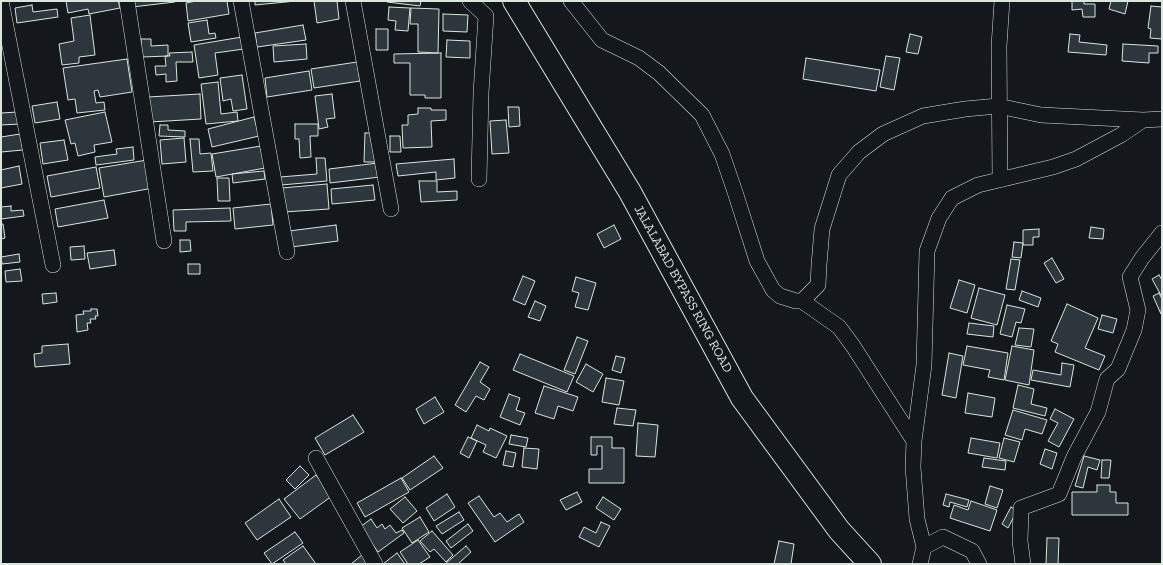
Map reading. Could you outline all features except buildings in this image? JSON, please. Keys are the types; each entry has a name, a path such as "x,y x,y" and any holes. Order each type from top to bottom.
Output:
{"highway":[{"name":"JALALABAD BYPASS RING ROAD","path":"514,1 630,192 742,398 838,530 870,564"}],"street":[{"path":"1,1 53,265"},
{"path":"127,1 164,241"},
{"path":"241,1 287,252"},
{"path":"353,1 391,210"},
{"path":"470,1 486,16 481,93 479,179"},
{"path":"571,1 602,40 639,58 659,73 702,115 722,154 757,261 773,290 780,296 796,301 802,301 839,327 853,346 914,441"},
{"path":"1000,180 998,106 999,46 1002,1"},
{"path":"802,301 818,285 822,229 839,175 859,152 882,134 923,116 965,109 998,106 1041,115 1143,120 1162,119"},
{"path":"920,564 924,548 916,511 912,467 924,365 927,251 939,218 952,198 978,185 1053,167 1076,159 1121,135 1143,120"},
{"path":"1023,564 1020,541 1021,508 1059,494 1074,457 1098,412 1107,379 1118,369 1134,330 1138,310 1130,277 1142,258 1162,233"},
{"path":"316,458 375,564"},
{"path":"924,548 944,537 972,551 979,564"}]}
